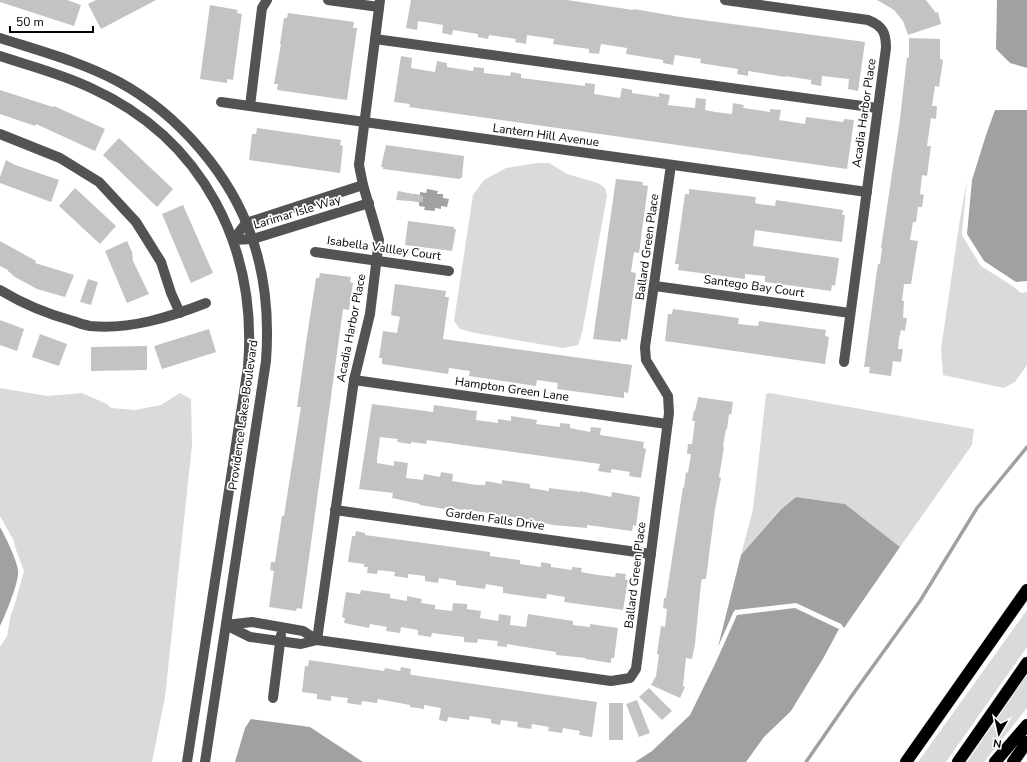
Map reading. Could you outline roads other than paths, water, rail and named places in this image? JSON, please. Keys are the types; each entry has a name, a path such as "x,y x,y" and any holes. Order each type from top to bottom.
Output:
{"highway":[{"path":"906,762 1027,590"},
{"path":"958,762 1027,663"},
{"path":"995,762 1027,725"},
{"path":"1013,762 1027,742"}],"street":[{"path":"250,106 262,8 268,0"},
{"path":"328,0 380,4"},
{"name":"Acadia Harbor Place","path":"725,0 868,20 877,24 883,30 886,39 844,362"},
{"name":"Acadia Harbor Place","path":"317,640 354,380 370,314 380,240 363,185 359,165 380,4"},
{"name":"Providence Lakes Boulevard","path":"0,38 69,61 102,74 133,91 170,118 202,151 223,180 253,239 264,288 267,342 262,387 205,762"},
{"path":"375,39 877,108"},
{"name":"Providence Lakes Boulevard","path":"0,56 92,88 129,109 152,126 185,158 199,175 221,212 233,240 245,287 250,327 248,366 187,762"},
{"name":"Lantern Hill Avenue","path":"221,102 867,192"},
{"path":"0,134 60,158 99,182 136,222 161,262 171,293 180,313"},
{"name":"Ballard Green Place","path":"317,640 611,680 630,678 636,669 669,413 668,396 646,360 645,347 655,286 671,165"},
{"name":"Larimar Isle Way","path":"233,240 246,223 363,185"},
{"path":"328,196 335,213"},
{"name":"Larimar Isle Way","path":"233,240 253,239 369,203"},
{"name":"Isabella Vallley Court","path":"315,252 449,271"},
{"name":"Santego Bay Court","path":"655,286 850,312"},
{"path":"0,290 35,309 90,326 122,326 180,313 206,303"},
{"name":"Hampton Green Lane","path":"354,380 667,424"},
{"name":"Garden Falls Drive","path":"335,510 651,554"},
{"path":"226,626 252,622 303,631 317,640"},
{"path":"208,623 226,626 250,636 280,641 301,644 317,640"},
{"path":"273,698 282,628"}],"waterway":[{"path":"806,762 920,601 977,508 1027,447"}]}
